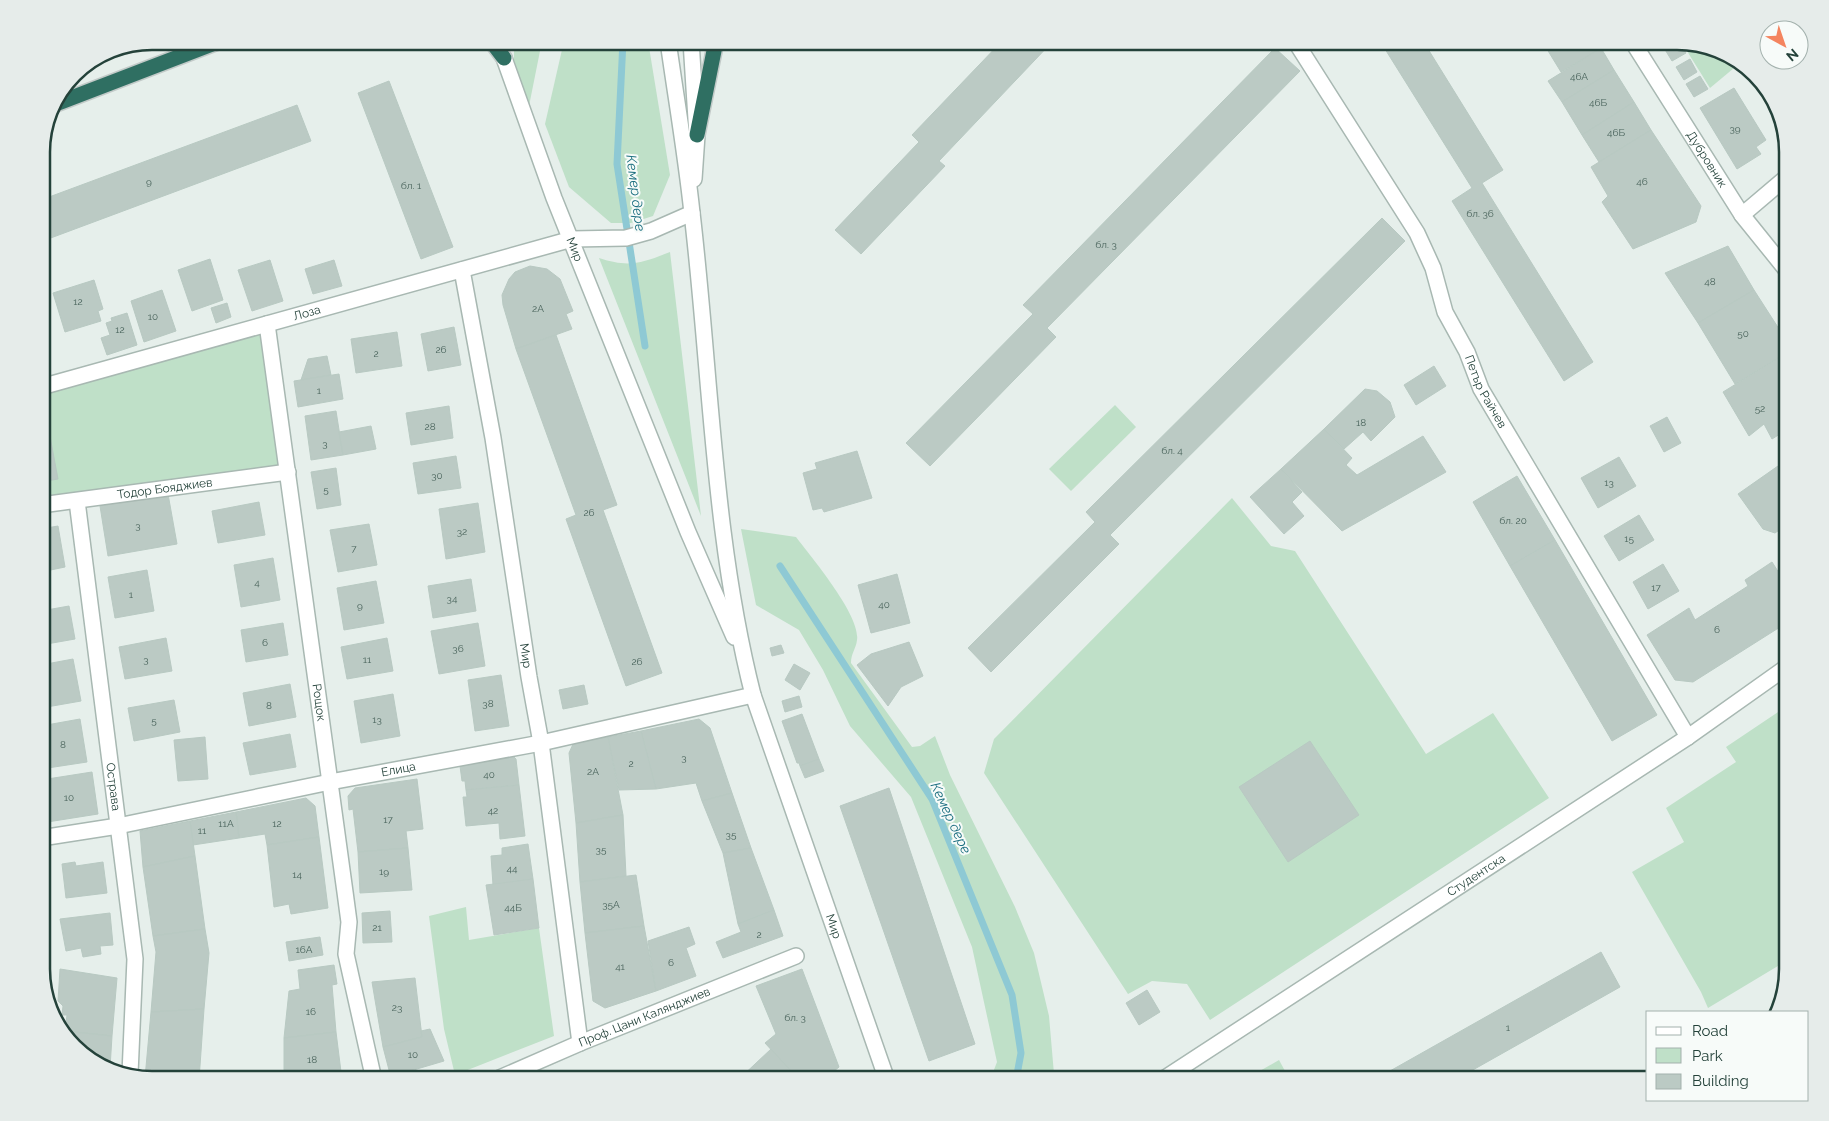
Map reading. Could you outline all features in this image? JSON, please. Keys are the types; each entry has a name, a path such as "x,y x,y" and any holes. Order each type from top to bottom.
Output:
{"highway":[{"path":"65,100 196,50"},
{"path":"498,50 504,58"},
{"path":"504,50 504,58"},
{"path":"697,134 714,50"}],"street":[{"name":"Мир","path":"669,50 692,213 710,411 725,547 744,659 753,695 884,1071"},
{"name":"Мир","path":"692,50 697,134 692,213"},
{"name":"Петър Райчев","path":"1300,50 1417,233 1433,268 1445,312 1467,352 1481,389 1688,737"},
{"name":"Дубровник","path":"1641,50 1742,215 1779,261"},
{"name":"Мир","path":"504,58 530,134 688,532 744,659"},
{"path":"1742,215 1779,184"},
{"name":"Лоза","path":"50,385 572,239 626,238 651,231 692,213"},
{"name":"Мир","path":"462,270 492,438 541,743 580,1043"},
{"name":"Рощок","path":"267,324 349,922 346,954 372,1071"},
{"name":"Тодор Бояджиев","path":"50,504 288,472"},
{"name":"Острава","path":"76,501 134,959 130,1069"},
{"name":"Студентска","path":"1176,1071 1688,737 1779,672"},
{"name":"Елица","path":"50,837 118,826 330,782 541,743 753,695"},
{"name":"Проф. Цани Калянджиев","path":"516,1071 796,956"}],"green space":[{"path":"514,50 540,50 529,106 514,60"},
{"path":"562,50 649,50 670,175 653,216 631,223 611,223 569,187 545,124"},
{"path":"1687,51 1703,53 1734,68 1710,88"},
{"path":"670,252 701,516 599,258 619,263 635,263"},
{"path":"267,324 288,472 50,503 50,384"},
{"path":"1115,405 1136,427 1071,491 1049,469"},
{"path":"1232,498 1271,546 1295,551 1426,754 1493,713 1549,798 1210,1020 1187,984 1152,981 1128,994 984,773 994,739"},
{"path":"741,529 796,537 834,587 851,617 856,630 857,640 851,663 912,747 920,746 935,736 950,775 1015,907 1034,953 1049,1016 1054,1071 994,1071 997,1062 972,947 911,797 850,726 823,670 799,630 756,605"},
{"path":"1779,711 1779,965 1708,1008 1701,992 1632,872 1684,842 1666,808 1736,762 1726,747"},
{"path":"466,907 469,940 539,928 554,1036 465,1071 454,1071 444,1029 429,916"},
{"path":"1279,1060 1285,1071 1260,1071"}],"building":[{"path":"993,50 1044,50 939,161 945,166 861,254 835,230 919,142 912,135"},
{"path":"1273,50 1277,50 1300,71 1047,328 1056,337 930,466 906,443 1033,314 1023,305"},
{"path":"1386,50 1429,50 1503,170 1482,183 1593,362 1564,381 1452,201 1472,188"},
{"path":"1548,50 1598,50 1561,72"},
{"path":"1598,50 1602,50 1614,70 1562,102 1548,81"},
{"path":"1665,50 1684,51 1686,53 1672,61"},
{"path":"1690,59 1697,72 1684,80 1676,67"},
{"path":"1614,70 1634,102 1582,135 1562,102"},
{"path":"1700,76 1708,89 1694,97 1686,84"},
{"path":"389,81 453,247 421,259 358,93"},
{"path":"1734,88 1766,140 1756,147 1761,154 1737,169 1700,108"},
{"path":"1634,102 1651,130 1599,162 1582,135"},
{"path":"297,105 311,141 50,238 50,197"},
{"path":"1651,130 1701,206 1696,222 1633,249 1602,202 1608,196 1591,167"},
{"path":"1382,218 1405,241 1110,535 1119,544 991,672 968,648 1095,522 1086,512"},
{"path":"1728,246 1754,290 1698,323 1665,273"},
{"path":"210,259 223,300 192,311 178,270"},
{"path":"270,260 283,301 252,311 238,270"},
{"path":"334,260 342,286 313,294 305,269"},
{"path":"530,266 547,269 560,279 573,311 566,314 572,329 516,349 503,305 502,295 509,279 515,272"},
{"path":"94,280 103,309 98,311 101,321 65,332 53,293"},
{"path":"162,290 176,331 144,342 131,301"},
{"path":"1754,290 1779,329 1779,357 1735,384 1698,323"},
{"path":"227,303 231,317 216,323 211,308"},
{"path":"127,313 137,345 107,355 101,338 110,335 106,323 112,321 111,318"},
{"path":"454,327 461,365 428,371 421,334"},
{"path":"397,332 402,366 356,373 351,339"},
{"path":"556,335 617,505 603,510 662,673 626,686 566,519 576,515 516,349"},
{"path":"327,356 331,375 301,380 308,359"},
{"path":"1779,358 1779,435 1772,439 1764,424 1749,436 1723,392"},
{"path":"1434,366 1446,386 1416,405 1404,385"},
{"path":"339,374 343,399 298,407 294,381"},
{"path":"1365,389 1377,391 1390,402 1395,417 1371,441 1363,432 1344,449 1324,429"},
{"path":"449,406 453,438 411,445 406,413"},
{"path":"336,411 343,455 311,460 305,416"},
{"path":"1667,417 1681,443 1664,452 1650,426"},
{"path":"371,426 376,449 343,455 339,432"},
{"path":"1324,429 1352,458 1346,465 1357,475 1423,436 1446,472 1342,531 1281,469"},
{"path":"50,437 58,479 50,480"},
{"path":"857,451 872,498 824,512 822,508 813,510 803,473 817,469 815,463"},
{"path":"456,456 461,488 418,494 413,463"},
{"path":"1619,457 1636,486 1598,508 1581,478"},
{"path":"1779,465 1779,530 1775,533 1763,529 1738,494"},
{"path":"336,468 341,505 317,509 311,472"},
{"path":"1281,469 1302,492 1292,502 1304,516 1284,534 1250,497"},
{"path":"1517,476 1555,540 1510,566 1473,502"},
{"path":"168,494 177,544 108,556 100,506"},
{"path":"259,502 265,535 218,543 212,511"},
{"path":"478,503 485,552 446,559 439,509"},
{"path":"1639,515 1654,540 1619,561 1604,536"},
{"path":"369,524 377,565 338,572 330,530"},
{"path":"58,526 65,567 50,570 50,527"},
{"path":"1555,540 1657,715 1612,741 1510,566"},
{"path":"273,558 280,600 241,607 234,565"},
{"path":"1772,562 1779,573 1779,628 1693,682 1675,680 1647,635 1689,608 1695,620 1748,586 1745,580"},
{"path":"1663,564 1679,591 1648,609 1633,582"},
{"path":"147,570 154,611 115,618 108,577"},
{"path":"897,574 910,623 871,633 858,585"},
{"path":"471,579 476,611 433,618 428,586"},
{"path":"376,581 384,623 344,630 337,588"},
{"path":"69,606 75,639 50,643 50,609"},
{"path":"283,623 288,655 246,662 241,630"},
{"path":"478,623 485,666 439,674 431,631"},
{"path":"166,638 172,671 125,679 119,647"},
{"path":"387,638 393,671 347,679 341,647"},
{"path":"909,642 923,676 901,687 888,706 857,665 871,654"},
{"path":"781,645 784,653 772,656 770,648"},
{"path":"73,659 81,701 50,706 50,663"},
{"path":"794,664 810,673 800,690 785,680"},
{"path":"501,675 509,726 475,731 468,680"},
{"path":"290,684 296,717 249,726 243,693"},
{"path":"584,685 588,704 563,709 559,690"},
{"path":"393,694 400,736 361,743 354,701"},
{"path":"799,696 802,707 785,712 782,701"},
{"path":"174,700 180,732 134,741 128,708"},
{"path":"802,714 819,759 800,766 797,763 782,721"},
{"path":"80,719 87,762 50,768 50,724"},
{"path":"699,719 710,728 732,793 702,801 696,783 656,789 641,731"},
{"path":"641,731 656,789 619,790 608,737"},
{"path":"290,734 296,767 250,775 243,743"},
{"path":"205,737 208,779 178,781 174,740"},
{"path":"608,737 623,815 576,823 569,753 574,742"},
{"path":"1310,741 1359,815 1288,862 1239,787"},
{"path":"512,755 516,759 519,785 466,790 465,781 462,781 460,766"},
{"path":"819,759 824,771 805,778 800,766"},
{"path":"92,772 98,814 50,822 50,779"},
{"path":"417,779 423,829 406,831 408,848 358,852 353,809 349,810 348,796 355,788"},
{"path":"519,785 525,836 500,839 499,823 466,826 463,797 467,797 466,790"},
{"path":"889,788 975,1044 929,1061 840,806"},
{"path":"732,793 751,848 723,853 702,801"},
{"path":"306,798 315,806 319,837 267,845 265,834 239,838 236,812"},
{"path":"236,812 239,838 193,845 190,821"},
{"path":"623,815 626,876 580,882 576,823"},
{"path":"190,821 195,856 143,867 140,831"},
{"path":"319,837 328,908 291,914 289,904 274,907 267,845"},
{"path":"528,844 533,879 493,885 491,856 502,855 502,848"},
{"path":"408,848 412,890 360,893 358,852"},
{"path":"751,848 774,910 738,924 723,853"},
{"path":"195,856 205,929 153,936 143,867"},
{"path":"75,862 76,866 103,862 107,893 66,898 62,864"},
{"path":"636,875 644,926 585,933 580,882"},
{"path":"533,879 539,928 494,935 486,885"},
{"path":"774,910 783,936 723,958 716,942 741,932 738,924"},
{"path":"390,911 392,942 363,943 362,913"},
{"path":"110,913 113,945 100,946 101,954 83,957 81,948 66,951 60,919"},
{"path":"644,926 656,991 605,1008 593,1001 585,933"},
{"path":"689,927 695,944 686,948 696,976 656,991 648,941"},
{"path":"205,929 209,953 204,1009 151,1012 156,952 153,936"},
{"path":"320,937 323,955 289,961 286,942"},
{"path":"1601,952 1620,987 1471,1071 1390,1071"},
{"path":"334,965 337,984 332,985 336,1032 284,1038 289,991 300,989 298,970"},
{"path":"60,969 117,978 112,1036 72,1032 66,1023 67,1015 62,1015 63,1006 58,1001"},
{"path":"802,969 839,1067 834,1071 791,1071 765,1043 776,1034 756,986"},
{"path":"415,978 422,1037 383,1047 372,982"},
{"path":"1147,990 1160,1012 1139,1025 1126,1003"},
{"path":"204,1009 200,1071 146,1071 151,1012"},
{"path":"430,1029 444,1061 410,1071 389,1070 383,1047 422,1037 421,1031"},
{"path":"72,1032 112,1036 110,1062 90,1050"},
{"path":"336,1032 341,1071 284,1071 284,1038"},
{"path":"771,1049 791,1071 748,1071"}],"waterway":[{"name":"Кемер дере","path":"623,50 617,164 645,346"},
{"name":"Кемер дере","path":"780,566 932,799 1012,995 1021,1053 1018,1071"}]}
